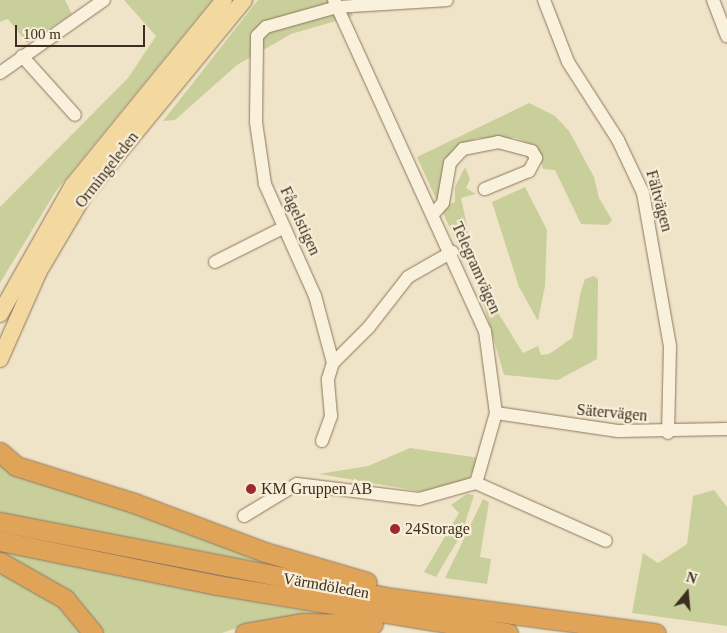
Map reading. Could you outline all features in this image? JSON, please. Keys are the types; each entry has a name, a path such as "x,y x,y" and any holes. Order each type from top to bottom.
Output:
{"highway":[{"path":"0,452 16,466 134,503 265,552 478,620"},
{"name":"Värmdöleden","path":"0,522 478,620 508,633"},
{"name":"Värmdöleden","path":"0,541 217,585 478,620 656,633"},
{"path":"0,562 65,599 92,633"},
{"path":"245,633 277,626 349,622 478,620"}],"main road":[{"name":"Ormingeleden","path":"0,314 73,185 224,0"},
{"name":"Ormingeleden","path":"0,359 35,278 84,196 244,0"}],"street":[{"path":"0,73 104,0"},
{"name":"Fågelstigen","path":"322,441 331,416 328,379 333,363 315,296 283,228 259,157 257,36 266,27 335,4 447,0"},
{"name":"Fältvägen","path":"544,0 568,62 618,140 643,193 670,346 668,433"},
{"path":"713,0 727,36"},
{"name":"Telegramvägen","path":"335,4 452,252 485,331 496,413 476,483"},
{"path":"22,56 75,114"},
{"name":"Telegramvägen","path":"434,213 443,204 450,163 463,149 498,142 532,151 536,158 529,171 485,189"},
{"path":"215,262 283,228"},
{"path":"333,363 369,328 408,277 452,252"},
{"name":"Sätervägen","path":"496,413 581,427 668,433 727,429"},
{"path":"244,516 298,484 419,500 476,483 606,540"}],"green space":[{"path":"0,0 65,0 72,14 27,43 8,19 0,22"},
{"path":"124,0 212,0 56,191 0,283 0,207 128,78 156,36"},
{"path":"258,0 347,0 353,16 291,34 237,65 175,120 163,121"},
{"path":"529,103 555,116 569,131 594,177 599,198 612,220 608,225 581,224 555,170 543,169 536,146 516,138 477,138 457,147 444,167 437,201 417,157"},
{"path":"465,167 470,179 466,188 476,194 461,198 472,249 495,308 523,353 538,346 541,355 549,354 572,338 585,279 594,276 598,279 597,359 558,380 504,375 480,292 443,213 444,206 455,202 455,187"},
{"path":"525,187 547,230 545,286 538,321 519,287 492,202"},
{"path":"410,448 480,458 465,485 424,492 319,474 368,466"},
{"path":"0,459 106,499 294,569 0,513"},
{"path":"714,490 727,507 727,626 632,613 643,553 658,563 687,544 693,496"},
{"path":"467,494 474,495 462,533 436,577 424,572 459,513 451,505"},
{"path":"483,499 489,502 480,557 491,559 487,584 445,578"},
{"path":"0,550 219,595 331,615 239,627 222,633 101,633 75,599 0,555"},
{"path":"0,569 66,610 85,633 0,633"}],"place":[{"name":"KM Gruppen AB","path":"251,489"},
{"name":"24Storage","path":"395,529"}]}
